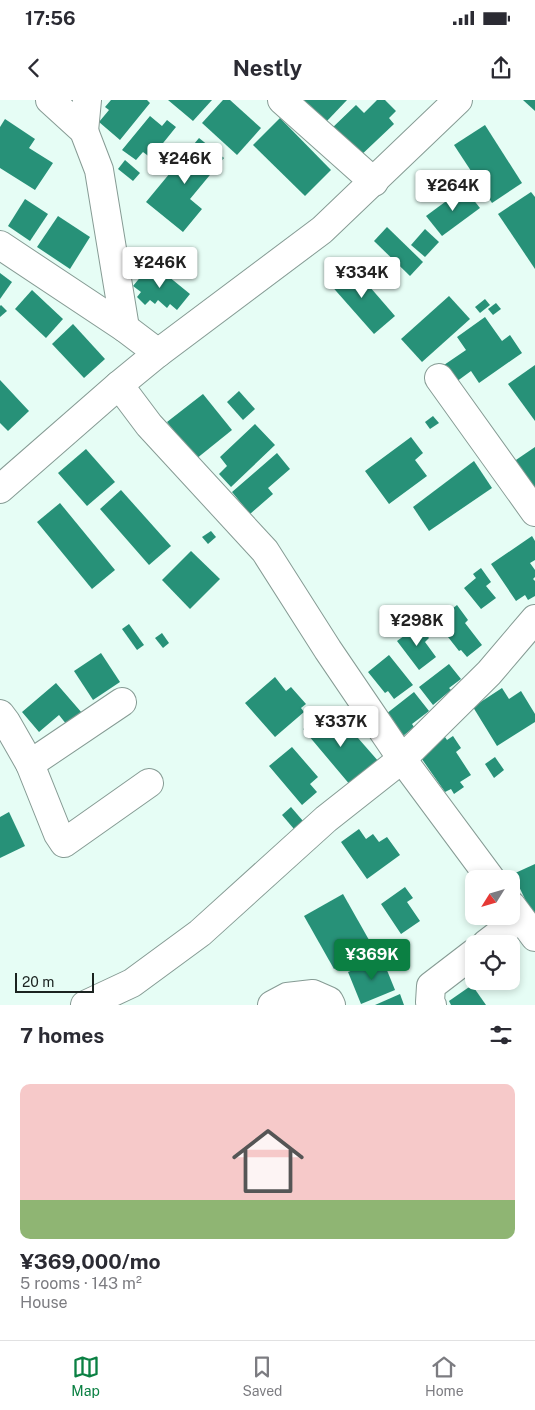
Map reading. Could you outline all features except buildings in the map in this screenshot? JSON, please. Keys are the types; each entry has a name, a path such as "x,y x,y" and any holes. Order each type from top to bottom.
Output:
{"street":[{"path":"50,100 84,132 99,170 125,328"},
{"path":"84,132 87,100"},
{"path":"282,100 374,182"},
{"path":"0,489 158,353 322,230 458,100"},
{"path":"0,245 125,328 158,353"},
{"path":"439,378 535,512"},
{"path":"119,385 149,425 265,551 328,650 402,759 484,870"},
{"path":"85,1005 132,983 200,934 326,819 402,759 531,634"},
{"path":"30,764 122,702"},
{"path":"0,714 30,764 58,834 64,843 149,783"},
{"path":"500,935 522,920"},
{"path":"432,1005 430,1002 431,986 465,961"},
{"path":"272,1005 287,997 313,994 329,1001 330,1005"}]}
